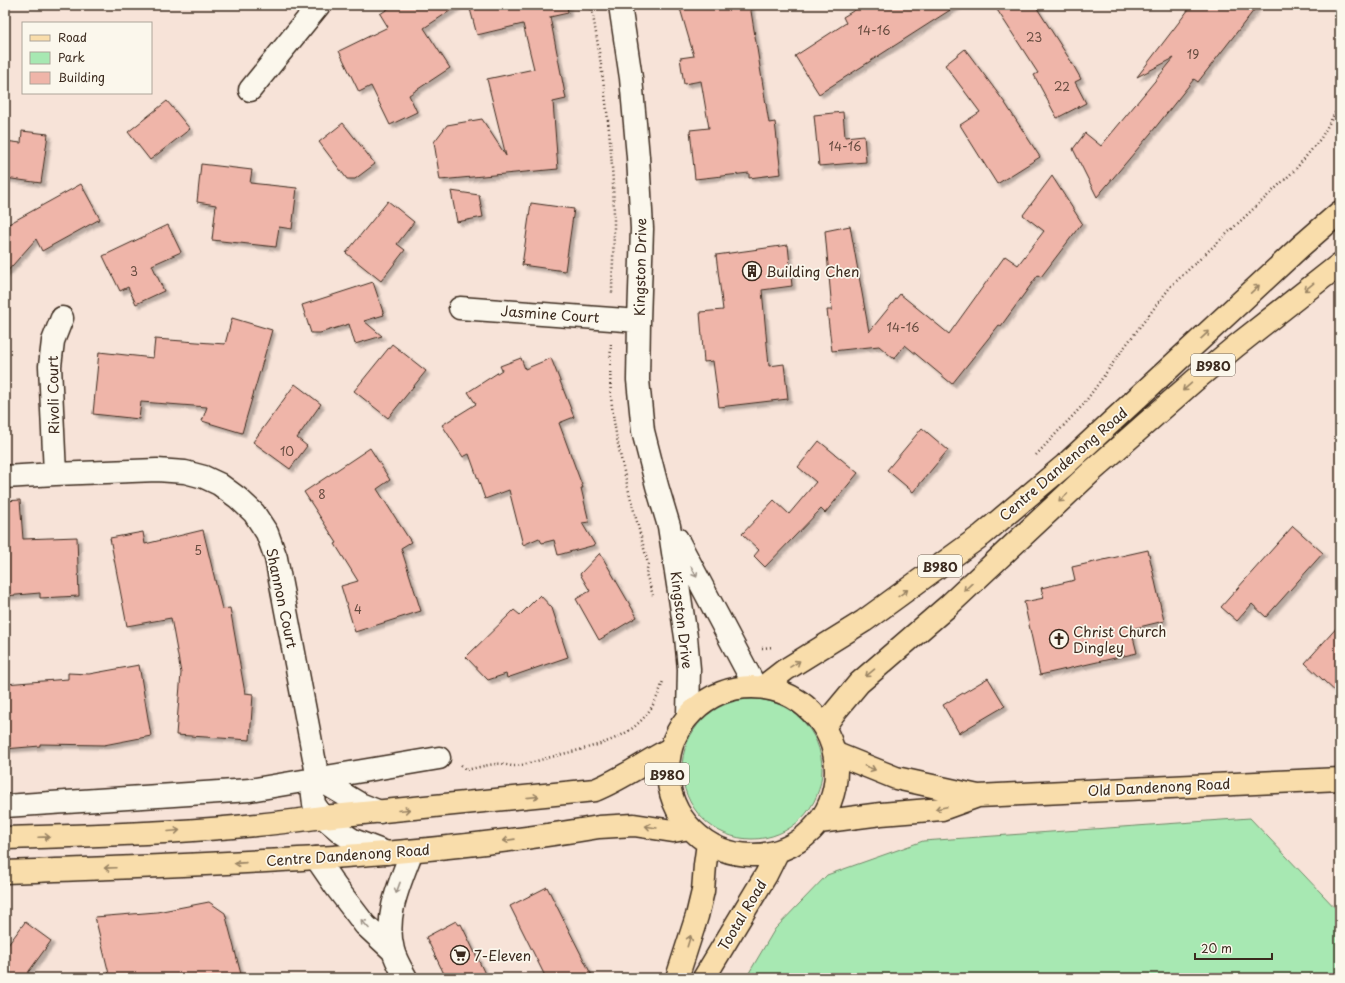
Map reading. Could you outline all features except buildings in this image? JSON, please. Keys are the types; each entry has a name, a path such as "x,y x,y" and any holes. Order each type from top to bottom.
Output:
{"main road":[{"name":"Centre Dandenong Road","path":"759,686 864,621 982,535 1065,465 1301,246 1340,212"},
{"name":"Centre Dandenong Road","path":"824,727 859,683 948,606 1157,412 1340,264"},
{"name":"B980","path":"759,686 784,692 794,697 811,710 829,735 836,767 832,796 827,810 819,822 804,836 788,847 778,851 758,855 737,854 717,848 708,843 690,828 680,815 670,791 667,765 670,748 677,731 688,715 702,703 718,693 736,688 759,686"},
{"path":"5,838 142,834 278,823 323,817 595,790 612,783 670,748"},
{"name":"Old Dandenong Road","path":"834,753 896,778 978,796 1340,779"},
{"name":"Old Dandenong Road","path":"819,822 881,814 942,809 978,796"},
{"name":"Centre Dandenong Road","path":"5,872 232,863 387,854 599,827 634,825 673,831 690,828"},
{"path":"677,978 697,916 703,891 708,843"},
{"name":"Tootal Road","path":"704,978 766,875 778,851"}],"street":[{"path":"250,90 319,5"},
{"name":"Kingston Drive","path":"620,5 631,78 638,157 642,229 638,380 643,431 669,526 686,637 689,669 688,715"},
{"name":"Jasmine Court","path":"460,308 639,321"},
{"name":"Rivoli Court","path":"55,474 50,366 53,341 62,318"},
{"name":"Shannon Court","path":"5,477 157,470 185,472 204,477 219,484 238,498 254,513 267,533 276,558 318,779 312,787 314,804 323,817 342,833 354,840 387,854"},
{"name":"Kingston Drive","path":"669,526 759,686"},
{"path":"5,806 250,790 439,758"},
{"path":"318,779 360,804 380,812"},
{"path":"406,978 393,951 389,927 393,901 412,851"},
{"path":"316,858 365,925 393,951"}],"path":[{"path":"591,5 602,75 610,158 614,224 612,295"},
{"path":"1034,457 1083,405 1122,349 1171,286 1295,170 1321,138 1340,104"},
{"path":"646,574 655,600"},
{"path":"757,643 761,648 775,647"},
{"path":"439,758 460,764 466,770 496,764 514,766 589,747 624,733 638,725 655,703 663,680"}],"green space":[{"path":"759,699 785,707 806,725 817,742 821,755 821,783 817,796 810,808 796,823 779,834 766,838 745,839 719,831 698,813 687,796 683,783 682,762 690,736 708,715 725,704 738,700"},
{"path":"1250,818 1340,913 1340,978 746,978 775,929 827,875 923,841"}],"place":[{"name":"Building Chen","path":"752,271"},
{"name":"Christ Church Dingley","path":"1059,639"},
{"name":"7-Eleven","path":"460,955"}]}
